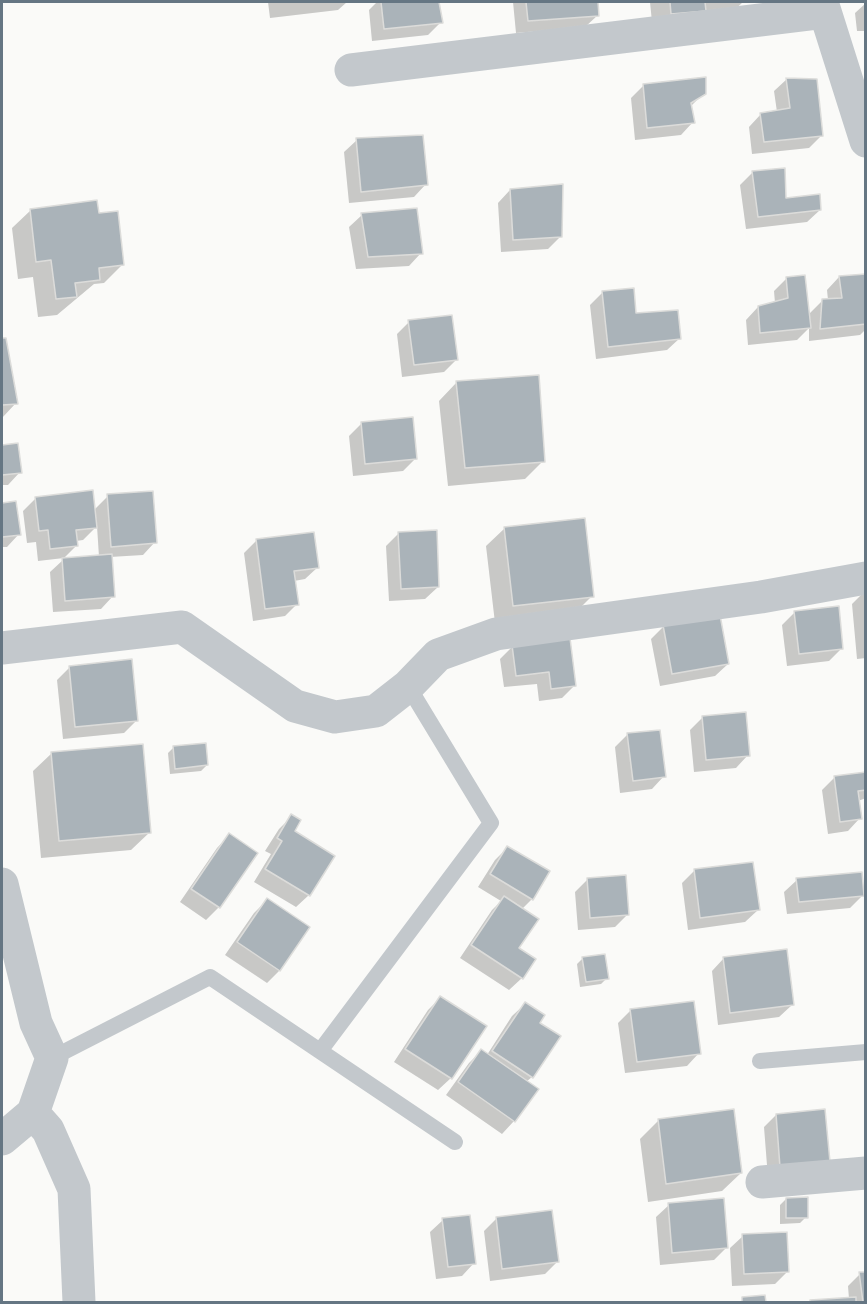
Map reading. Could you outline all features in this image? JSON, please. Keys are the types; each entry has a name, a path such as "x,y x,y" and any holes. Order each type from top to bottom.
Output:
{"street":[{"path":"351,70 824,7 866,141"},
{"path":"2,648 182,627 295,706 335,717 376,711 408,686 438,655 496,634 761,597 866,578"},
{"path":"2,884 36,1023 52,1058 33,1113 2,1139"},
{"path":"33,1113 48,1130 74,1189 79,1302"},
{"path":"762,1182 866,1173"}],"lane":[{"path":"320,1051 491,823 408,686"},
{"path":"52,1058 210,977 455,1142"},
{"path":"760,1061 866,1052"}],"building":[{"path":"381,2 439,2 443,23 384,29"},
{"path":"526,2 598,2 599,16 528,21"},
{"path":"670,2 705,2 706,11 671,14"},
{"path":"706,77 706,94 691,103 695,123 647,128 643,84"},
{"path":"786,78 817,79 823,136 764,142 760,113 790,108"},
{"path":"423,135 428,185 361,192 356,138"},
{"path":"785,168 786,198 820,194 821,210 758,217 752,171"},
{"path":"563,184 562,237 513,240 510,189"},
{"path":"97,200 99,213 118,211 124,265 99,268 100,280 75,283 77,297 56,299 51,260 36,262 30,209"},
{"path":"417,208 423,254 368,257 361,213"},
{"path":"866,274 866,324 820,329 822,299 842,298 839,276"},
{"path":"805,275 811,328 760,333 758,306 788,298 786,277"},
{"path":"634,288 636,313 678,310 681,339 608,347 602,291"},
{"path":"452,315 458,360 414,365 408,320"},
{"path":"2,338 6,338 18,404 2,405"},
{"path":"539,375 545,462 465,468 456,381"},
{"path":"413,417 417,459 365,464 361,422"},
{"path":"18,443 22,473 2,475 2,445"},
{"path":"93,490 97,528 76,530 78,546 50,549 48,530 39,531 35,497"},
{"path":"153,491 157,543 111,547 107,494"},
{"path":"16,501 21,535 2,537 2,503"},
{"path":"585,518 594,597 513,606 504,527"},
{"path":"437,530 439,587 401,589 398,532"},
{"path":"314,532 319,568 294,571 299,605 265,609 256,539"},
{"path":"112,554 115,597 65,601 62,558"},
{"path":"839,606 843,649 799,654 794,611"},
{"path":"720,615 729,664 672,674 663,625"},
{"path":"570,638 576,686 551,689 549,672 516,676 512,645"},
{"path":"132,659 138,721 75,727 69,666"},
{"path":"746,712 750,756 706,760 702,716"},
{"path":"660,730 666,777 633,781 627,733"},
{"path":"206,743 208,765 175,769 173,746"},
{"path":"143,744 151,833 59,841 51,752"},
{"path":"866,772 866,790 858,791 862,819 840,822 834,776"},
{"path":"291,814 301,820 295,831 335,856 310,896 265,869 282,841 277,838"},
{"path":"229,833 258,853 220,908 191,889"},
{"path":"507,846 550,871 533,900 490,874"},
{"path":"753,862 760,910 700,918 694,869"},
{"path":"862,872 864,896 799,902 796,878"},
{"path":"626,875 629,915 590,918 587,878"},
{"path":"504,896 539,919 519,948 536,959 523,979 471,945"},
{"path":"267,898 310,927 280,971 237,942"},
{"path":"787,949 794,1005 730,1013 723,957"},
{"path":"605,954 609,979 586,982 582,957"},
{"path":"440,996 487,1026 452,1079 405,1049"},
{"path":"694,1001 701,1054 637,1062 630,1009"},
{"path":"525,1002 545,1015 540,1023 561,1036 533,1078 492,1051"},
{"path":"481,1049 539,1089 515,1122 458,1082"},
{"path":"734,1109 742,1173 666,1184 658,1119"},
{"path":"825,1109 830,1162 780,1167 776,1114"},
{"path":"808,1197 808,1218 786,1218 786,1198"},
{"path":"724,1198 728,1248 672,1253 668,1203"},
{"path":"552,1210 559,1262 502,1269 496,1217"},
{"path":"470,1215 476,1264 448,1267 442,1218"},
{"path":"787,1232 789,1272 744,1274 742,1234"},
{"path":"859,1272 866,1272 866,1302 863,1302"},
{"path":"765,1295 766,1302 742,1302 742,1297"},
{"path":"856,1297 856,1302 810,1302 810,1300"}]}
